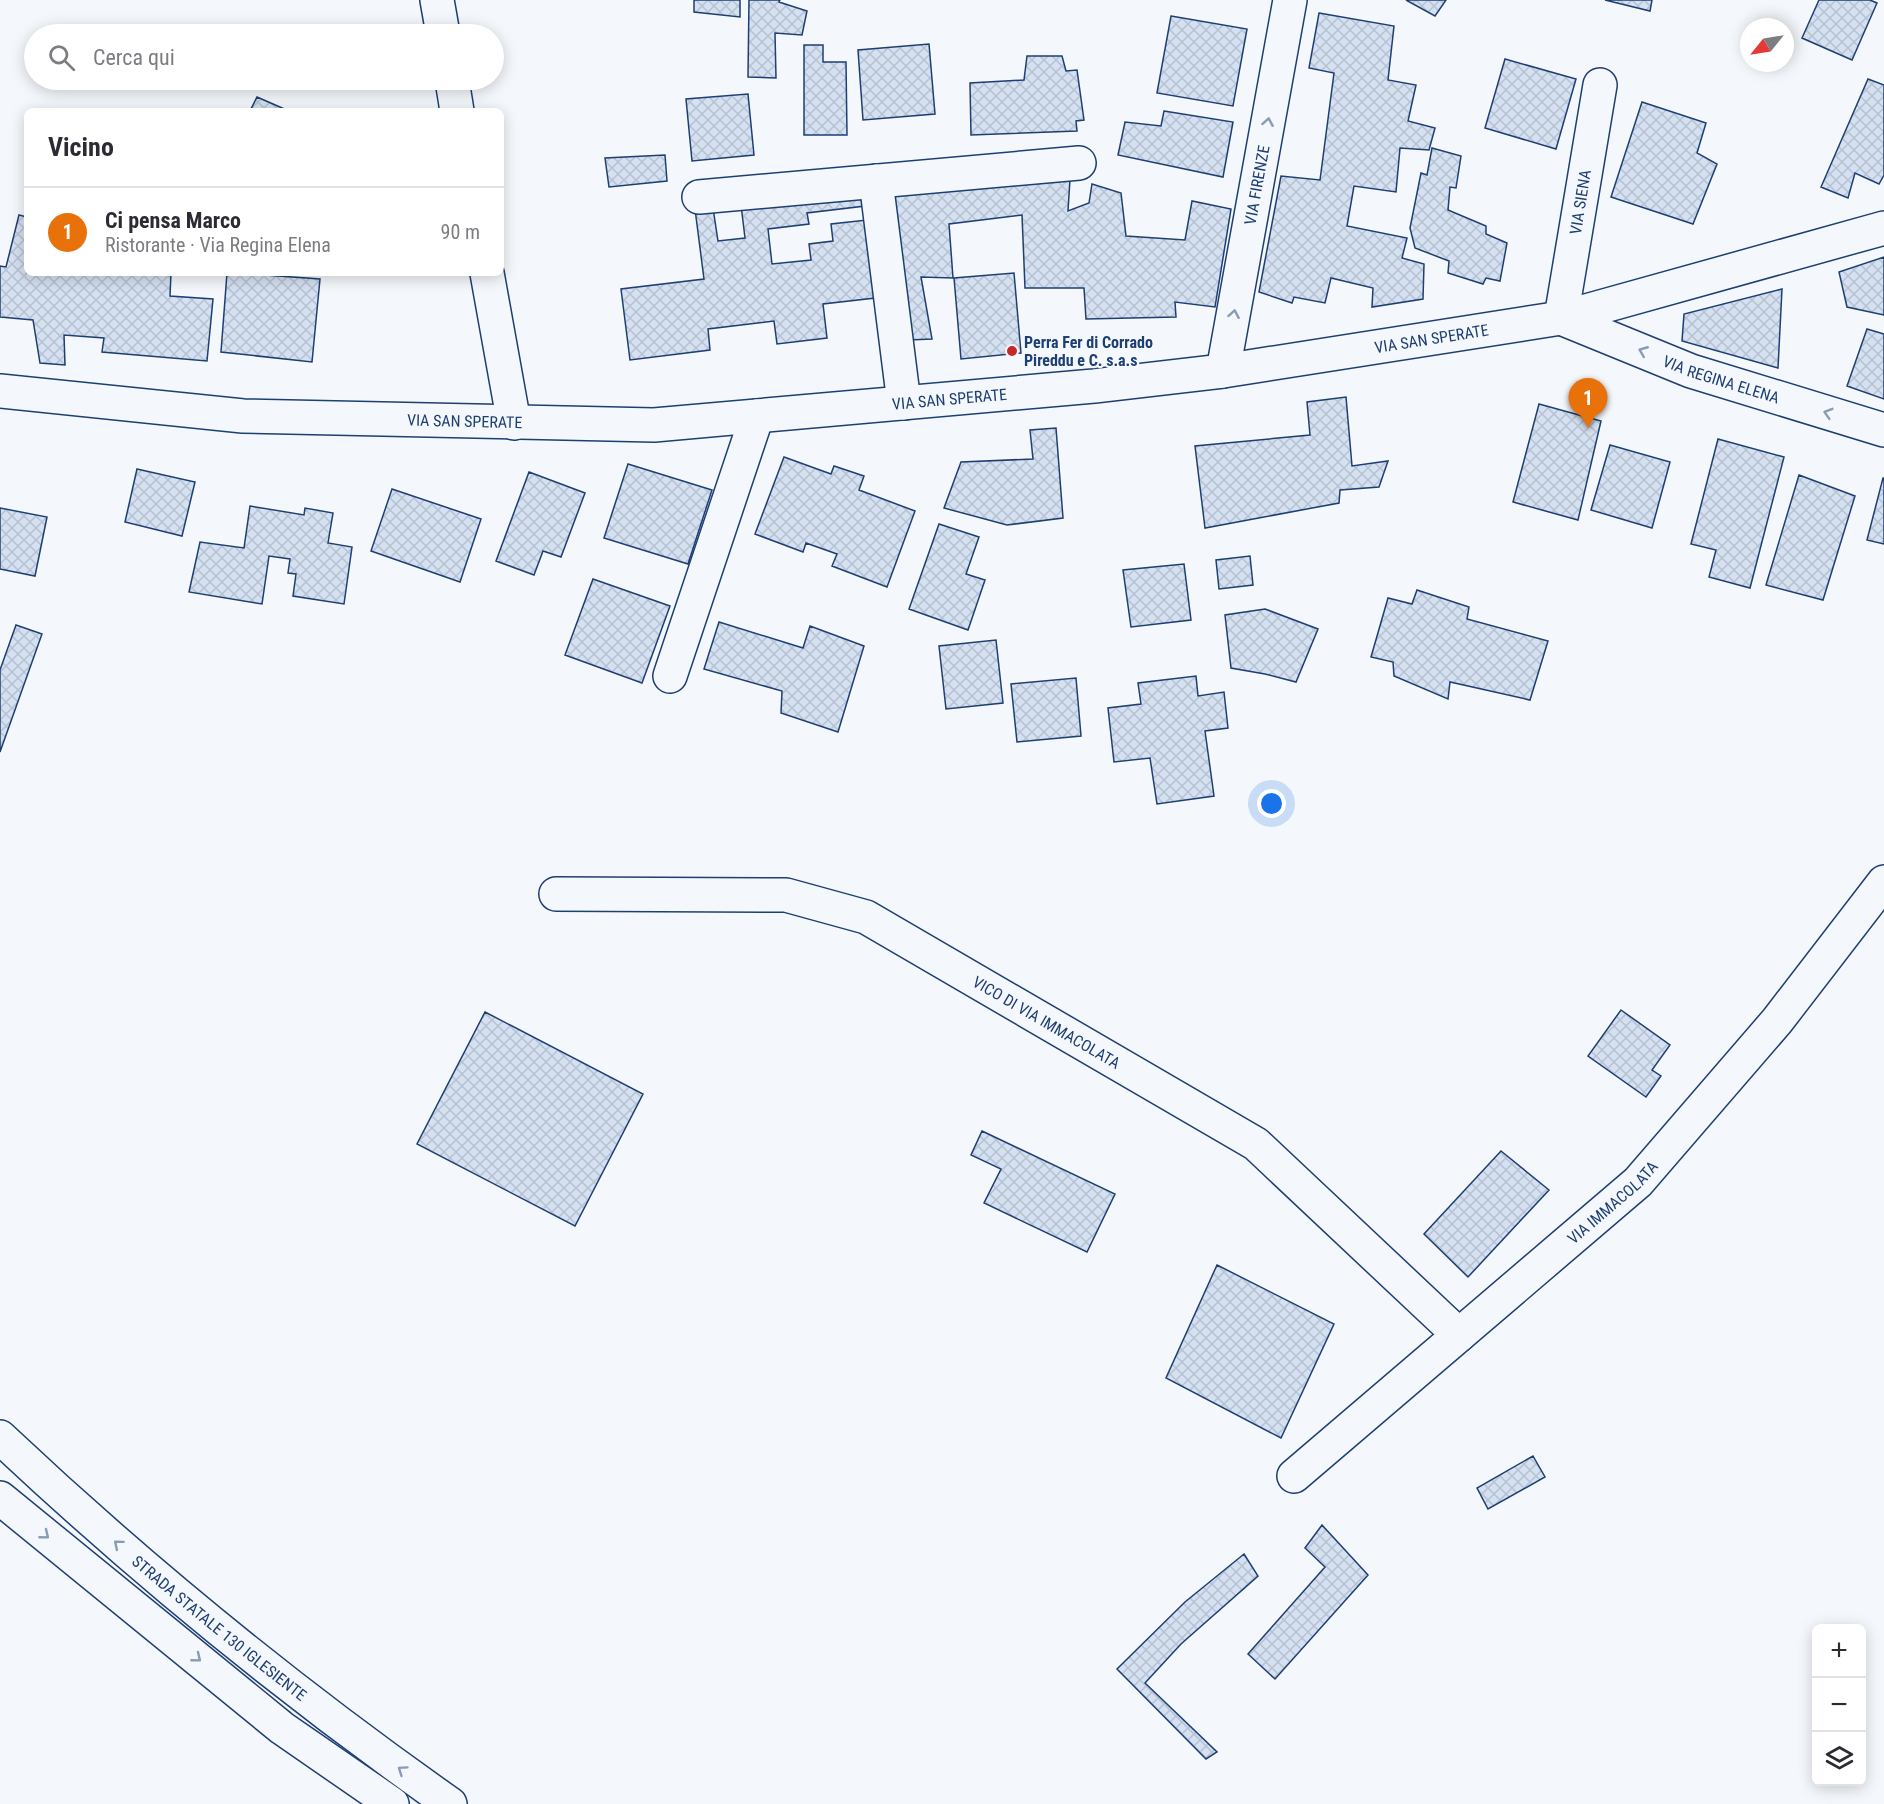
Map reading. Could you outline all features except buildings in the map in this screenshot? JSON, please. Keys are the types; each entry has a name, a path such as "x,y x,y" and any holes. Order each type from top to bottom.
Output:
{"street":[{"path":"437,0 441,24"},
{"name":"VIA FIRENZE","path":"1223,371 1290,0"},
{"name":"VIA SIENA","path":"1561,318 1599,85"},
{"path":"454,90 457,108"},
{"path":"699,197 1079,163"},
{"path":"876,181 904,403"},
{"name":"VIA SAN SPERATE","path":"0,391 243,416 654,425 1094,386 1223,371 1561,318 1884,228"},
{"path":"488,276 514,423"},
{"name":"VIA REGINA ELENA","path":"1561,318 1691,371 1884,430"},
{"path":"670,676 757,416"},
{"name":"VIA IMMACOLATA","path":"1294,1476 1638,1182 1777,1021 1884,882"},
{"name":"VICO DI VIA IMMACOLATA","path":"556,894 786,895 866,917 1256,1144 1459,1335"},
{"name":"STRADA STATALE 130 IGLESIENTE","path":"0,1437 77,1510 236,1644 381,1756 450,1804"},
{"path":"0,1498 282,1728 392,1804"}],"place":[{"name":"Perra Fer di Corrado Pireddu e C. s.a.s","path":"1012,351"},
{"name":"Ci pensa Marco","path":"1588,428"}]}
